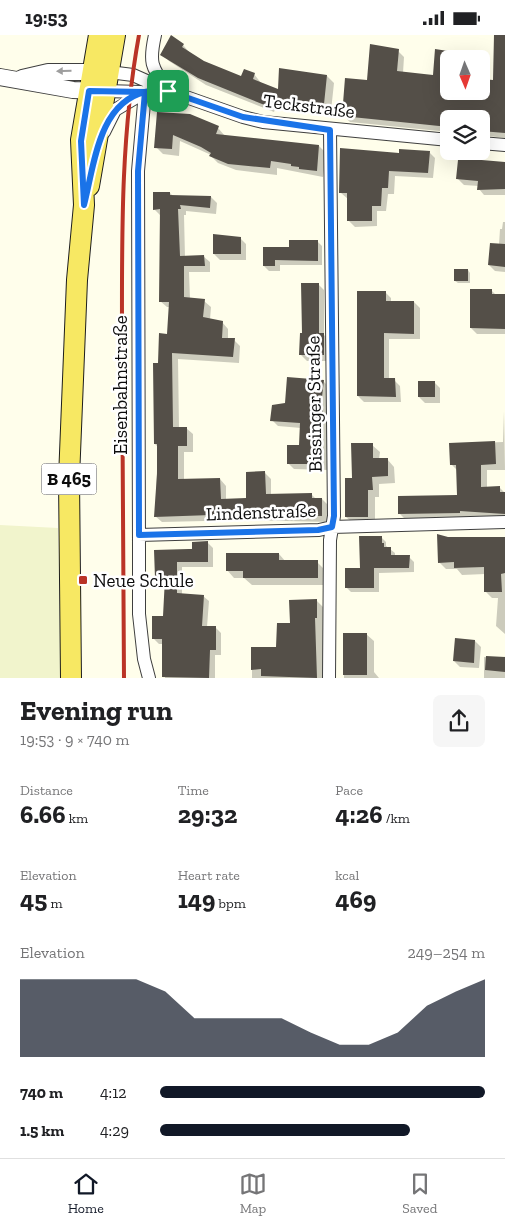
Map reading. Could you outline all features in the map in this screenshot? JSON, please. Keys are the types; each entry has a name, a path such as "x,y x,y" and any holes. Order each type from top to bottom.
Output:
{"main road":[{"name":"B 465","path":"84,205 93,171 98,141 99,35"},
{"name":"B 465","path":"70,678 68,478 77,280 84,205 81,141 115,35"}],"street":[{"path":"154,35 150,57 154,70 168,91"},
{"name":"Teckstraße","path":"0,77 20,79 48,72 145,92 168,91"},
{"name":"Teckstraße","path":"99,81 132,75 168,91 243,117 330,130 440,139"},
{"path":"98,141 115,110 128,100 145,92"},
{"name":"Eisenbahnstraße","path":"145,92 138,171 139,535 140,615 144,659 149,678"},
{"name":"Bissinger Straße","path":"329,678 330,540 334,516 330,130"},
{"path":"490,144 505,145"},
{"name":"Lindenstraße","path":"139,535 318,530 332,527 505,523"}],"green space":[{"path":"0,525 58,528 61,678 0,678"}],"building":[{"path":"171,35 184,44 182,47 204,61 241,76 244,69 255,73 253,79 278,89 279,68 327,75 324,104 270,98 267,106 198,78 160,55"},
{"path":"494,35 505,35 505,133 490,132 490,110 440,110 440,126 342,116 345,78 367,80 370,44 399,49 397,71 433,75 435,49 442,50 440,100 490,100 490,80 493,80"},
{"path":"157,112 190,114 219,126 216,134 319,145 317,171 299,169 299,167 291,166 291,164 271,161 270,168 228,164 209,156 211,153 201,147 173,135 172,149 154,148"},
{"path":"340,148 399,153 399,149 430,151 428,173 389,171 388,188 382,188 381,206 372,206 372,221 347,221 347,193 339,193"},
{"path":"458,160 505,162 505,189 477,190 478,181 456,179"},
{"path":"153,192 170,192 170,195 211,196 210,208 180,205 181,209 178,209 180,256 204,255 205,266 184,266 184,297 205,299 203,317 223,321 222,338 235,338 233,357 172,353 173,427 187,427 187,446 178,446 178,479 220,478 221,499 246,498 246,472 265,471 266,494 312,493 312,498 322,498 322,516 240,514 154,517 157,444 154,444 153,363 158,363 159,333 167,334 169,302 159,302 160,209 153,210"},
{"path":"213,234 241,237 241,254 213,254"},
{"path":"289,240 318,240 318,261 275,260 275,266 263,266 263,247 289,247"},
{"path":"490,243 505,244 505,267 488,265"},
{"path":"454,269 468,269 468,281 454,281"},
{"path":"301,283 319,283 319,333 324,333 324,355 299,355 300,333 302,333"},
{"path":"470,289 492,289 492,294 505,294 505,329 470,328"},
{"path":"357,291 386,291 386,301 414,301 414,334 384,333 384,378 395,378 396,397 357,396"},
{"path":"287,377 324,380 321,405 323,405 322,464 287,464 287,445 299,445 300,423 270,421 272,405 285,403"},
{"path":"418,381 435,381 435,397 418,397"},
{"path":"495,441 496,464 481,465 481,487 500,486 500,492 505,492 505,514 460,511 460,513 398,514 398,496 457,495 456,465 450,465 449,443"},
{"path":"351,443 373,443 373,458 388,458 388,476 372,477 373,490 368,490 368,517 345,517 345,478 352,478"},
{"path":"437,534 448,537 505,537 505,573 501,574 502,592 484,592 484,567 454,568 454,562 438,563"},
{"path":"359,536 382,536 384,547 391,547 391,555 410,555 409,568 374,568 374,588 345,588 345,568 360,568"},
{"path":"208,541 208,562 177,562 177,593 204,595 202,626 216,626 216,650 210,650 209,678 162,677 162,639 152,639 152,616 163,616 165,578 155,578 154,550 192,549 192,542"},
{"path":"226,553 279,553 279,560 318,560 318,578 243,578 243,571 226,571"},
{"path":"317,599 317,618 315,618 317,678 261,676 261,669 251,670 251,647 276,647 277,623 290,623 289,600"},
{"path":"343,633 367,633 367,675 343,675"},
{"path":"455,638 475,640 474,663 453,661"},
{"path":"486,656 505,657 505,672 485,670"}],"railway":[{"path":"124,678 122,230 128,113 139,35"}],"place":[{"name":"Neue Schule","path":"83,580"}],"route":[{"path":"168,91 145,92 128,100 115,110 98,141 93,171 84,205 81,141 89,91 145,92 138,171 139,535 318,530 332,527 334,516 330,130 263,122 168,91"}]}
